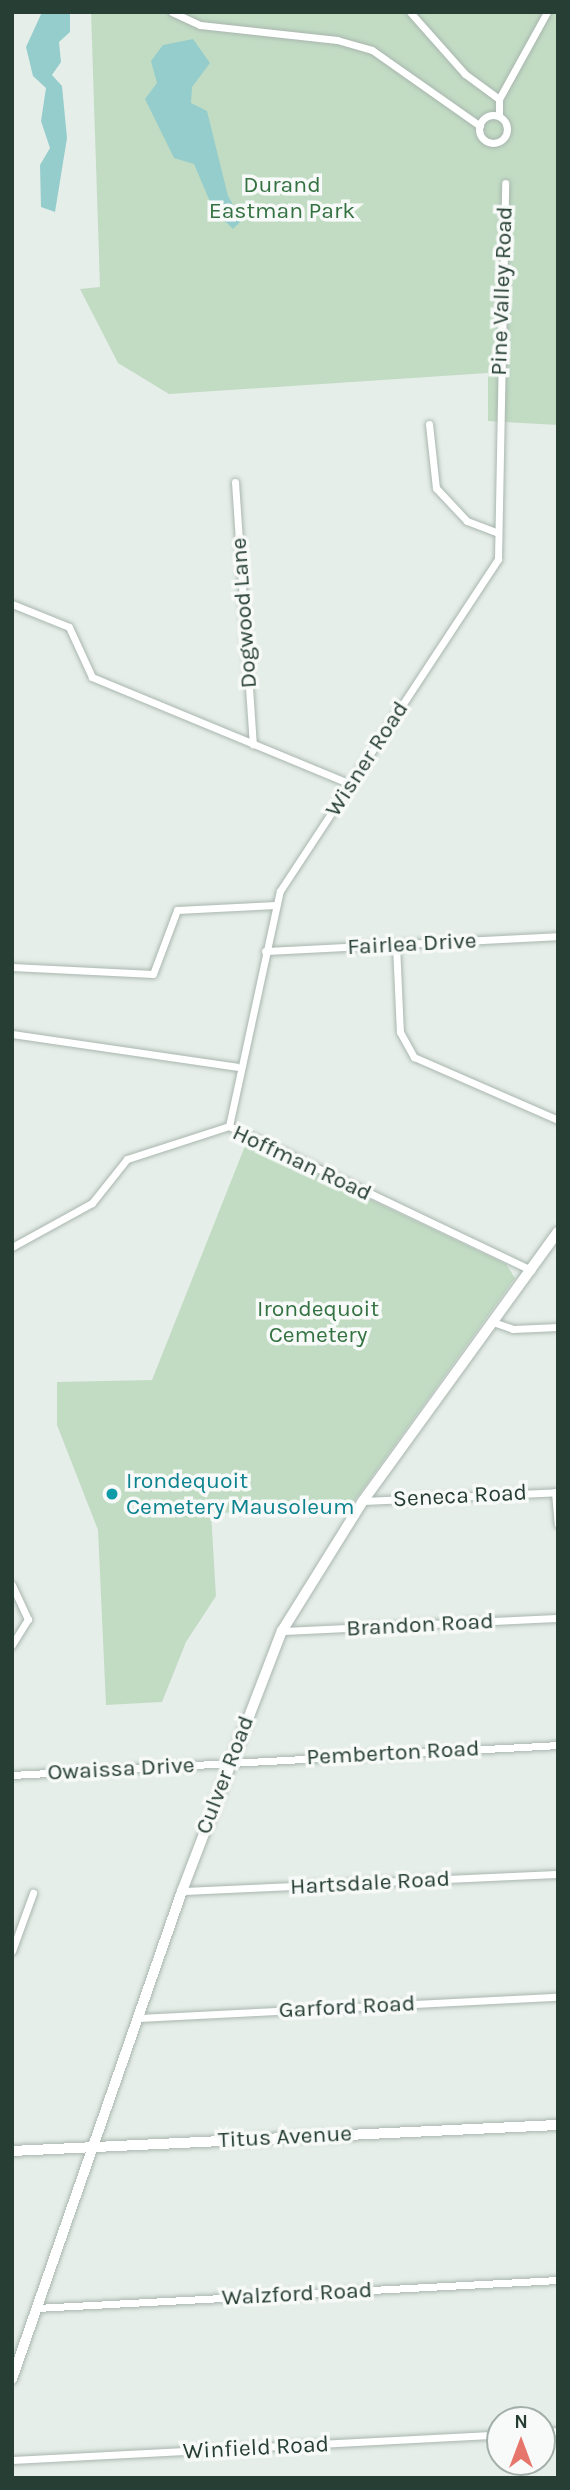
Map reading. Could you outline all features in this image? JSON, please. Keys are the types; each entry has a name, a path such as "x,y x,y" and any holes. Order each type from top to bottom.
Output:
{"main road":[{"name":"Culver Road","path":"12,2379 136,2018 229,1764 282,1631 363,1501 558,1232"},
{"name":"Titus Avenue","path":"12,2151 558,2125"}],"street":[{"path":"172,12 205,25 337,40 372,50 480,126 484,139 502,140 507,127 499,116 499,99 547,12"},
{"path":"410,12 465,74 499,99"},
{"path":"480,126 487,117 499,116"},
{"name":"Pine Valley Road","path":"499,398 505,183"},
{"name":"Wisner Road","path":"229,1126 237,1067 276,905 350,784 498,559 499,398"},
{"path":"429,424 433,484 467,521 498,533"},
{"name":"Dogwood Lane","path":"234,482 253,744"},
{"path":"12,604 69,627 92,677 350,784"},
{"path":"12,967 147,976 157,971 177,910 276,905"},
{"name":"Fairlea Drive","path":"265,951 558,936"},
{"path":"396,945 400,1032 414,1057 558,1120"},
{"path":"12,1034 237,1067"},
{"name":"Hoffman Road","path":"12,1247 92,1203 127,1159 229,1126 531,1270"},
{"path":"493,1322 513,1329 558,1327"},
{"path":"556,1492 558,1524"},
{"name":"Seneca Road","path":"363,1501 556,1492"},
{"path":"12,1585 28,1619 12,1645"},
{"name":"Brandon Road","path":"282,1631 558,1618"},
{"name":"Pemberton Road","path":"229,1764 558,1745"},
{"name":"Owaissa Drive","path":"12,1775 229,1764"},
{"name":"Hartsdale Road","path":"182,1891 558,1874"},
{"path":"12,1951 33,1894"},
{"name":"Garford Road","path":"136,2018 558,1997"},
{"name":"Walzford Road","path":"36,2308 558,2280"},
{"name":"Winfield Road","path":"12,2460 486,2435"}],"green space":[{"name":"Durand Eastman Park","path":"91,12 558,12 558,425 488,421 488,373 169,394 118,363 80,289 100,287"},
{"name":"Irondequoit Cemetery","path":"247,1141 506,1264 515,1278 348,1510 211,1513 216,1596 186,1642 162,1702 106,1705 98,1530 57,1425 57,1382 152,1380"}],"water":[{"path":"42,12 70,12 70,32 59,42 61,62 52,75 62,86 67,138 55,212 41,207 40,165 50,148 41,121 46,88 33,76 26,47"},
{"path":"193,39 210,63 192,87 191,103 207,111 228,196 242,220 233,229 214,211 194,164 174,158 145,99 157,83 151,61 163,45"}],"place":[{"name":"Irondequoit Cemetery Mausoleum","path":"112,1494"}]}
